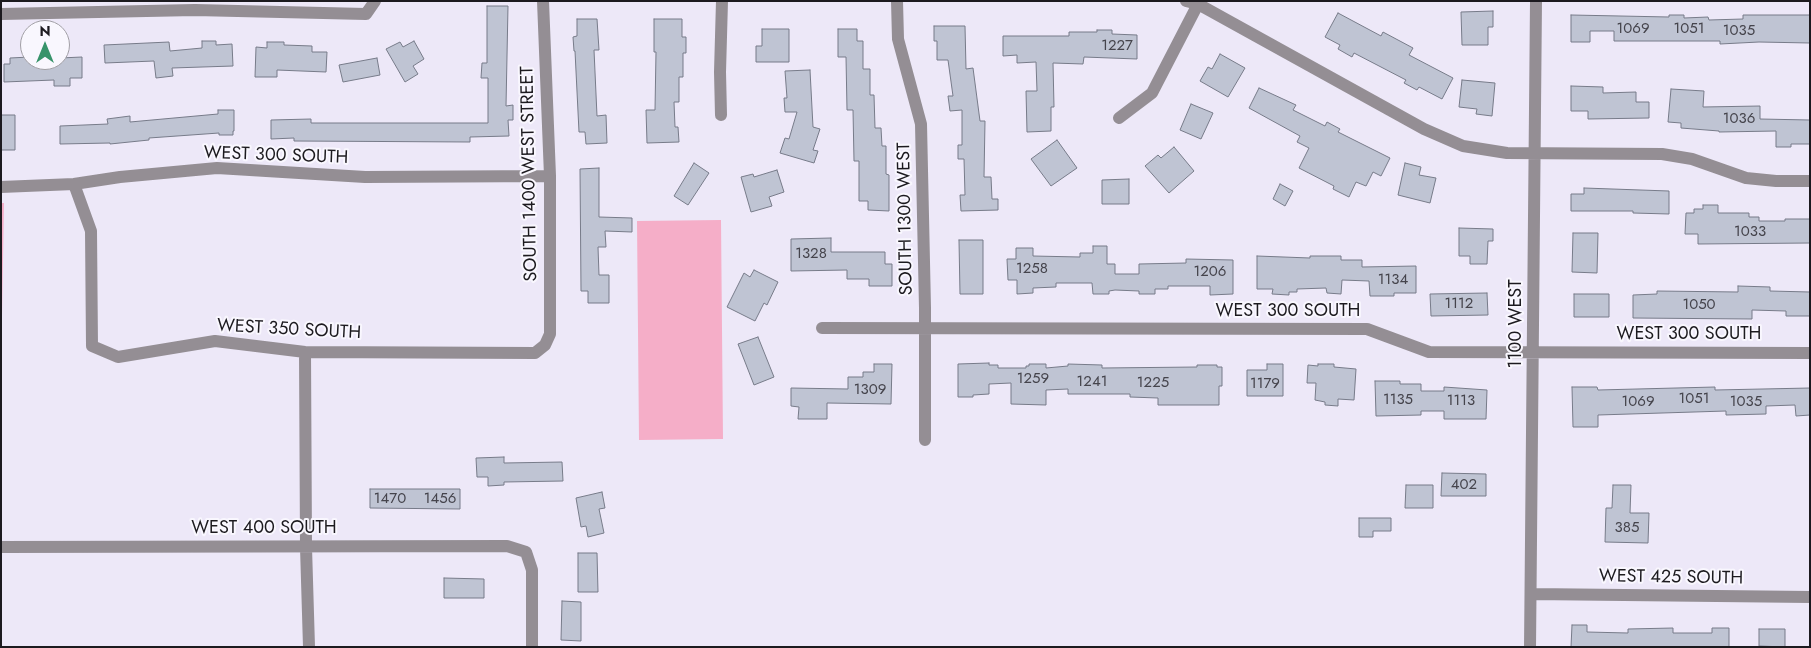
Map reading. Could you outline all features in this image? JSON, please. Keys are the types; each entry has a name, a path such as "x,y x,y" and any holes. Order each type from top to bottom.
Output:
{"street":[{"path":"1,14 32,8 366,14 375,1"},
{"name":"SOUTH 1400 WEST STREET","path":"543,1 550,176 550,334 545,345"},
{"path":"721,115 722,1"},
{"name":"SOUTH 1300 WEST","path":"897,1 898,39 921,124 925,440"},
{"name":"1100 WEST","path":"1530,647 1536,1"},
{"path":"1119,118 1152,93 1192,3 1424,129 1463,146 1502,152 1662,154 1692,159 1746,178 1776,181 1810,181"},
{"name":"WEST 300 SOUTH","path":"1,186 74,184 120,177 217,168 365,177 550,176"},
{"name":"WEST 350 SOUTH","path":"74,184 91,231 92,346 118,357 216,341 305,352 535,353 545,345"},
{"name":"WEST 300 SOUTH","path":"822,328 1367,329 1429,352 1810,353"},
{"path":"305,352 306,547 309,647"},
{"name":"WEST 400 SOUTH","path":"1,547 507,546 526,552 532,570 532,647"},
{"name":"WEST 425 SOUTH","path":"1531,594 1810,597"}],"shaded area":[{"path":"1,203 4,203 1,373"},
{"path":"721,220 723,439 639,440 637,221"}],"building":[{"path":"487,6 508,6 506,106 513,105 513,120 508,120 509,136 470,137 470,142 294,141 294,138 271,139 271,120 311,119 311,123 488,123 488,78 481,78 482,63 487,63"},
{"path":"1493,11 1493,27 1488,27 1488,45 1462,45 1461,12"},
{"path":"1338,13 1381,36 1383,32 1413,48 1409,55 1453,78 1442,99 1419,87 1417,90 1404,83 1406,80 1354,53 1352,57 1338,49 1340,45 1325,37"},
{"path":"1571,15 1669,17 1669,15 1684,15 1684,18 1708,17 1709,20 1743,19 1743,15 1810,15 1810,43 1759,42 1720,44 1720,41 1614,41 1614,31 1590,31 1590,42 1571,42"},
{"path":"577,19 597,19 599,50 594,50 597,116 606,115 607,143 586,144 585,132 579,132 573,37 577,36"},
{"path":"654,19 682,19 682,37 686,37 686,53 683,53 683,77 679,77 679,102 674,102 675,127 678,127 679,142 647,143 646,110 655,110 656,52 654,52"},
{"path":"934,26 965,26 966,69 973,68 980,121 985,121 984,177 991,177 992,199 998,199 998,210 961,211 960,195 965,195 964,159 958,159 958,145 962,145 962,110 950,111 948,96 953,96 948,60 937,60 937,41 934,41"},
{"path":"762,29 789,29 789,62 756,62 756,46 762,46"},
{"path":"838,29 857,29 857,41 863,41 863,69 870,69 870,95 874,95 875,128 881,128 882,146 886,146 886,174 889,175 889,211 868,210 868,201 859,201 859,161 854,161 853,110 847,110 846,57 838,57"},
{"path":"1097,30 1112,30 1112,34 1137,35 1137,59 1084,57 1083,64 1053,63 1054,107 1051,107 1051,131 1027,132 1026,91 1037,91 1036,62 1017,63 1017,55 1003,56 1003,36 1069,36 1069,32 1097,32"},
{"path":"202,41 216,41 216,45 232,44 233,66 172,68 173,76 156,78 154,61 105,63 104,45 169,42 170,51 202,48"},
{"path":"414,41 424,59 413,66 418,74 405,82 386,49 400,42 403,47"},
{"path":"267,42 284,42 284,45 312,46 312,52 327,52 326,72 277,70 277,77 255,77 256,47 267,48"},
{"path":"1220,54 1245,68 1228,97 1200,81 1208,67 1212,69"},
{"path":"82,57 82,78 70,78 70,86 54,86 54,80 4,82 4,64 10,64 10,58 20,58 20,70 70,70 70,58"},
{"path":"377,58 380,75 343,82 339,65"},
{"path":"810,70 813,127 820,129 813,150 818,151 814,163 780,153 785,138 789,139 797,112 785,112 784,98 787,98 785,71"},
{"path":"1462,80 1495,83 1492,116 1476,114 1477,109 1459,107"},
{"path":"1571,86 1603,87 1603,93 1636,92 1636,102 1649,102 1649,118 1588,119 1588,111 1571,111"},
{"path":"1259,88 1296,105 1293,110 1325,126 1327,122 1340,129 1338,132 1390,158 1381,176 1373,172 1366,186 1356,182 1349,197 1333,189 1334,186 1299,168 1309,148 1297,142 1300,136 1249,108"},
{"path":"1671,89 1704,91 1703,107 1760,106 1760,119 1810,120 1810,144 1791,144 1791,147 1776,147 1776,131 1719,132 1681,128 1681,123 1668,122"},
{"path":"1191,104 1213,113 1201,139 1180,130"},
{"path":"218,110 234,110 233,135 219,135 219,133 149,138 149,140 110,144 60,144 60,126 108,124 107,119 130,116 130,122 218,114"},
{"path":"1,115 15,115 15,150 1,150"},
{"path":"1057,140 1077,168 1051,186 1031,159"},
{"path":"1174,147 1194,171 1169,193 1145,166 1158,155 1161,158"},
{"path":"694,163 709,173 688,205 674,196"},
{"path":"1405,163 1421,167 1419,175 1436,178 1430,203 1398,195"},
{"path":"599,168 599,217 632,218 632,232 605,231 606,247 598,247 599,275 609,275 609,303 588,303 588,291 581,291 580,169"},
{"path":"777,170 784,192 769,197 772,206 751,212 741,177 753,174 754,177"},
{"path":"1129,179 1129,204 1102,204 1102,180"},
{"path":"1280,184 1293,191 1285,206 1273,199"},
{"path":"1584,188 1669,191 1669,214 1633,213 1633,211 1571,211 1571,194 1584,194"},
{"path":"1703,205 1718,205 1718,213 1749,213 1749,217 1759,217 1759,221 1810,219 1810,243 1698,244 1698,234 1685,234 1686,213 1694,213 1694,209 1703,209"},
{"path":"1459,228 1493,229 1493,241 1488,241 1487,264 1470,264 1470,256 1459,256"},
{"path":"1573,233 1598,233 1597,273 1572,272"},
{"path":"831,238 831,252 885,252 885,264 892,264 892,286 869,286 869,279 847,279 847,270 791,271 791,239"},
{"path":"959,240 983,240 983,294 960,294"},
{"path":"1093,246 1107,246 1107,264 1115,264 1115,274 1139,274 1139,264 1186,263 1186,259 1233,260 1233,294 1210,295 1210,286 1168,286 1168,289 1155,289 1155,294 1139,294 1139,291 1115,290 1109,291 1109,294 1093,294 1092,283 1056,283 1056,287 1033,288 1033,293 1017,294 1017,280 1008,280 1007,259 1016,259 1016,248 1033,248 1033,256 1080,257 1080,253 1093,253"},
{"path":"1257,256 1310,258 1310,256 1341,256 1341,260 1362,260 1362,267 1416,266 1416,293 1394,293 1394,296 1370,296 1369,281 1342,280 1341,294 1327,293 1326,288 1297,289 1297,292 1289,292 1289,295 1272,294 1273,289 1257,289"},
{"path":"754,270 778,282 767,305 764,303 755,321 727,307 744,273 750,277"},
{"path":"1738,286 1770,287 1770,291 1810,292 1810,316 1786,316 1786,311 1752,310 1752,319 1633,318 1633,295 1657,294 1657,291 1738,292"},
{"path":"1487,293 1488,315 1431,316 1430,294"},
{"path":"1574,294 1609,294 1609,317 1574,317"},
{"path":"758,337 774,377 754,385 738,344"},
{"path":"989,363 989,365 998,365 998,368 1026,368 1029,364 1046,364 1046,368 1068,366 1068,364 1102,365 1102,368 1217,365 1217,367 1222,367 1222,386 1219,386 1219,405 1158,405 1158,398 1130,397 1130,394 1068,394 1068,389 1046,390 1046,405 1011,404 1011,383 989,384 989,394 958,397 958,364"},
{"path":"874,364 892,364 891,404 827,403 827,419 798,419 799,407 791,406 791,388 848,389 848,377 863,377 863,372 874,372"},
{"path":"1267,364 1283,364 1283,396 1247,396 1247,370 1267,370"},
{"path":"1318,364 1334,364 1334,367 1356,369 1354,400 1338,399 1338,406 1325,405 1325,402 1315,400 1316,383 1307,383 1308,365 1318,366"},
{"path":"1375,381 1400,381 1400,384 1421,384 1421,391 1444,391 1444,387 1487,390 1486,419 1444,419 1444,411 1421,411 1421,415 1376,416"},
{"path":"1572,387 1597,387 1598,390 1715,387 1715,390 1810,388 1810,415 1796,416 1795,405 1766,406 1766,414 1726,415 1726,411 1598,415 1598,427 1573,427"},
{"path":"504,457 504,463 562,462 563,481 504,482 504,485 488,486 488,477 477,477 476,458"},
{"path":"1442,473 1486,474 1486,496 1441,496"},
{"path":"1406,485 1433,485 1433,508 1405,508"},
{"path":"1613,485 1631,485 1630,513 1649,513 1648,543 1605,542 1606,508 1612,508"},
{"path":"370,489 460,489 460,509 370,508"},
{"path":"602,492 605,508 599,509 604,533 588,537 586,526 581,527 576,498"},
{"path":"1359,518 1391,518 1391,531 1373,531 1373,537 1359,537"},
{"path":"578,553 597,553 598,592 578,592"},
{"path":"444,578 484,579 484,598 444,598"},
{"path":"562,601 581,602 581,641 561,640"},
{"path":"1572,625 1587,625 1587,632 1628,633 1628,629 1673,628 1673,633 1712,633 1712,628 1729,628 1729,647 1571,647"},
{"path":"1759,629 1785,629 1785,647 1759,646"}]}
